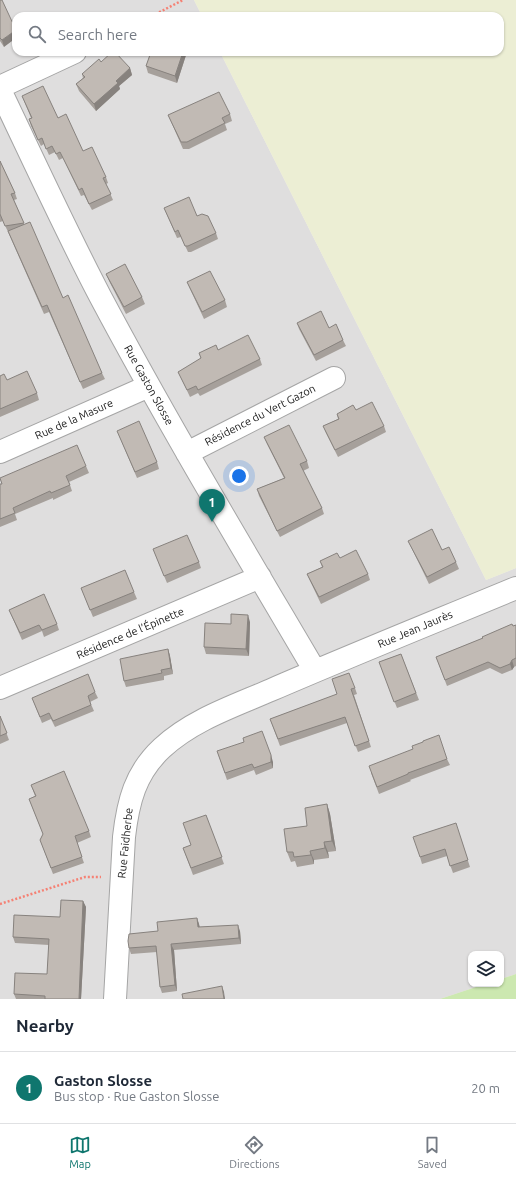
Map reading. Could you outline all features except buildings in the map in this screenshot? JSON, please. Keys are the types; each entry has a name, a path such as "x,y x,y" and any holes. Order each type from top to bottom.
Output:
{"street":[{"path":"0,87 66,56"},
{"name":"Rue Gaston Slosse","path":"0,90 99,295 149,386 315,671"},
{"name":"Résidence du Vert Gazon","path":"187,452 334,378"},
{"name":"Rue de la Masure","path":"0,452 149,386"},
{"name":"Résidence de l’Épinette","path":"0,688 260,577"},
{"name":"Rue Jean Jaurès","path":"315,671 516,588"},
{"name":"Rue Faidherbe","path":"115,999 124,837 128,804 140,774 154,756 173,739 195,725 315,671"}],"path":[{"path":"160,12 183,0"},
{"path":"0,904 84,877 121,877"}],"shaded area":[{"path":"0,0 194,0 200,12 12,12 12,56 222,56 486,580 516,568 516,974 504,978 504,951 468,951 468,987 476,987 440,999 0,999"}],"green space":[{"path":"194,0 516,0 516,568 486,580 222,56 504,56 504,12 200,12"},
{"path":"516,974 516,999 440,999 476,987 504,987 504,978"}],"place":[{"name":"Gaston Slosse","path":"212,522"}]}
